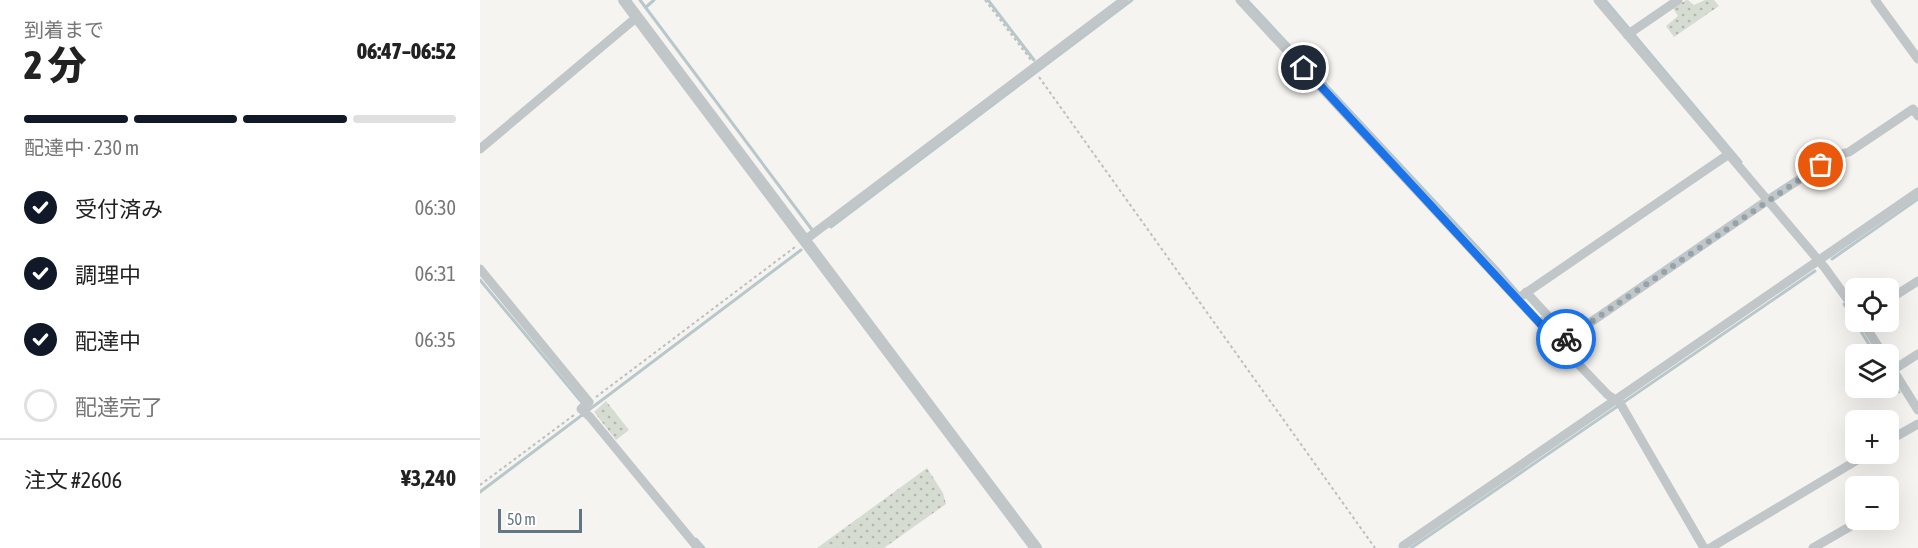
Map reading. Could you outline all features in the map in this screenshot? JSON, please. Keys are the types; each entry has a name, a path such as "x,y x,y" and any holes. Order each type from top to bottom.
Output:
{"street":[{"path":"624,0 1036,548"},
{"path":"805,240 1037,70 1124,0"},
{"path":"1240,0 1563,341 1610,397 1619,403 1704,548"},
{"path":"1598,0 1630,33 1729,154 1770,198 1845,296"},
{"path":"1630,33 1678,0"},
{"path":"1875,0 1918,58"},
{"path":"480,149 637,17"},
{"path":"1563,341 1770,198 1837,155 1849,152 1913,109 1918,116"},
{"path":"1521,296 1729,154"},
{"path":"1402,547 1619,403 1918,192"},
{"path":"480,269 585,408 698,548"},
{"path":"1899,293 1918,281"},
{"path":"1899,362 1918,354"},
{"path":"1899,379 1918,410"},
{"path":"1899,435 1918,424"},
{"path":"1710,548 1851,464"},
{"path":"1813,548 1845,529"}],"path":[{"path":"985,0 1376,548"},
{"path":"480,485 805,240"}],"shaded area":[{"path":"1686,0 1694,5 1705,0 1714,0 1719,6 1674,37 1666,26 1678,16 1673,8"},
{"path":"606,401 629,430 616,440 594,412"},
{"path":"927,468 943,493 946,504 884,548 817,548"}],"waterway":[{"path":"640,0 813,231"},
{"path":"646,7 654,0"},
{"path":"988,0 1034,60"},
{"path":"831,227 1132,0"},
{"path":"1247,0 1521,296"},
{"path":"1605,0 1741,162"},
{"path":"1832,259 1918,199"},
{"path":"480,492 801,250"},
{"path":"1411,548 1815,271"},
{"path":"480,280 584,405"},
{"path":"1844,304 1869,344"},
{"path":"1541,318 1572,351"},
{"path":"696,539 704,548"}],"way so far":[{"path":"1566,339 1821,165"}],"route":[{"path":"1304,68 1559,344 1566,339"}]}
